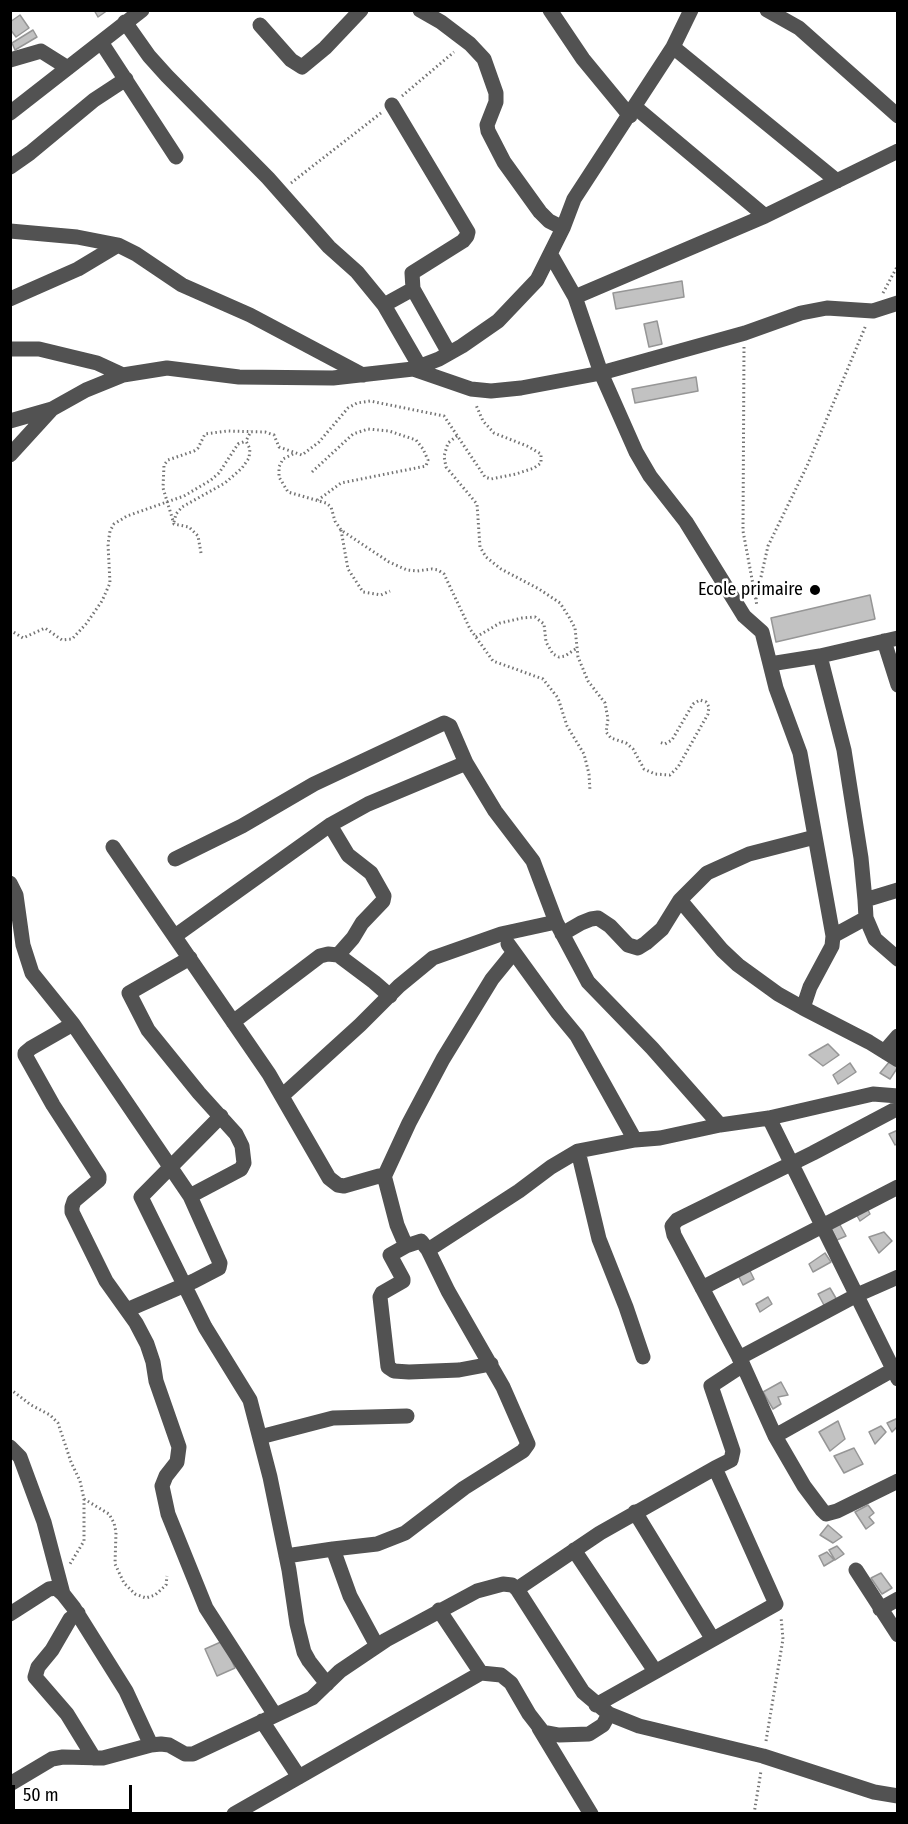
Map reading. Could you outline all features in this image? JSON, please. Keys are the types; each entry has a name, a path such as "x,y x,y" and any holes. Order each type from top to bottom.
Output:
{"street":[{"path":"260,25 291,60 302,67 325,48 361,10"},
{"path":"420,10 466,41 484,59 494,85 496,102 488,131 498,152 540,212 549,221 563,228"},
{"path":"550,10 583,59 632,112 765,216"},
{"path":"10,422 52,409 86,390 123,375 167,368 239,377 320,379 416,368 449,353 498,321 537,280 563,228 574,198 673,47 691,10"},
{"path":"767,10 799,28 897,116"},
{"path":"10,113 131,15 149,56 280,191 329,247 357,272 384,305 416,368 471,389 491,391 521,388 601,373 745,333 810,311 828,308 873,311 897,303"},
{"path":"100,42 176,157"},
{"path":"673,47 837,181"},
{"path":"10,60 41,51 68,68"},
{"path":"10,167 94,100 126,79"},
{"path":"392,105 468,232 467,236 457,245 412,273 412,289 449,353"},
{"path":"575,297 765,216 897,151"},
{"path":"10,231 77,237 118,245 136,254 182,285 250,315 363,375"},
{"path":"10,299 78,269 118,245"},
{"path":"550,255 575,297 601,373 636,452 650,476 686,522 744,616 762,632 770,664 800,753 833,936 832,946 810,987 803,1008"},
{"path":"384,305 412,289"},
{"path":"10,349 39,349 98,363 123,375"},
{"path":"10,455 52,409"},
{"path":"770,664 820,656 891,639 897,685"},
{"path":"820,656 844,750 862,867 867,918 875,939 897,959"},
{"path":"175,859 242,826 314,784 444,723 450,726 466,763 495,811 533,861 559,928 579,968 597,993 652,1048 720,1125"},
{"path":"175,936 330,825 368,804 466,763"},
{"path":"330,825 348,855 371,873 384,896 383,901 362,923 338,956"},
{"path":"283,1095 432,958 501,934 559,928 598,918 610,926 628,945 638,948 662,929 680,900 708,873 749,854 815,837"},
{"path":"113,848 283,1095 333,1182 344,1186 379,1176 384,1177"},
{"path":"10,883 16,895 23,945 32,974 72,1024 190,1196 221,1264 219,1268 127,1310"},
{"path":"865,900 897,890"},
{"path":"680,900 722,950 738,965 778,994 891,1056 897,1036"},
{"path":"833,936 867,918"},
{"path":"501,934 577,1036 635,1140"},
{"path":"384,1177 443,1059 492,979 514,952"},
{"path":"233,1022 320,956 328,954 338,956 375,982 390,996"},
{"path":"190,958 129,993 148,1030 199,1094 240,1140 243,1166 190,1196"},
{"path":"72,1024 25,1053 53,1105 99,1176 99,1180 74,1201 72,1212 106,1281 147,1344 156,1370 156,1381 179,1447 177,1462 166,1476 162,1486 168,1514 206,1608 269,1718 299,1777"},
{"path":"428,1250 578,1151 769,1118 873,1094 897,1096"},
{"path":"897,1108 793,1163 677,1220 672,1226 674,1235 741,1361 775,1436 804,1486 826,1514 837,1511 897,1481"},
{"path":"220,1116 141,1197 205,1327 243,1386 255,1415 286,1556 304,1652 327,1684"},
{"path":"769,1118 896,1372 775,1436"},
{"path":"578,1151 599,1239 643,1357"},
{"path":"384,1177 397,1225 406,1246"},
{"path":"702,1288 897,1187"},
{"path":"286,1556 377,1544 405,1533 464,1488 526,1449 528,1444 491,1364 448,1291 428,1250 421,1241 390,1255 403,1279 380,1295 388,1367 394,1371 409,1372 459,1370 491,1364"},
{"path":"517,1589 635,1512 731,1460 733,1451 711,1386 741,1361 857,1295 897,1277"},
{"path":"260,1437 333,1418 407,1416"},
{"path":"10,1447 20,1457 44,1522 60,1587 126,1691 151,1745"},
{"path":"596,1705 776,1604 715,1468"},
{"path":"635,1512 712,1638"},
{"path":"333,1550 350,1596 377,1646"},
{"path":"574,1550 655,1671"},
{"path":"856,1570 897,1635"},
{"path":"10,1784 52,1759 75,1756 94,1758 111,1756 151,1745 169,1745 185,1754 193,1754 312,1698 340,1671 377,1646 439,1610 494,1585 512,1585 517,1589 583,1692 609,1714 639,1726 763,1756 874,1792 897,1796"},
{"path":"10,1614 49,1589 60,1587"},
{"path":"880,1609 897,1599"},
{"path":"439,1610 480,1672"},
{"path":"78,1614 70,1619 52,1650 38,1667 35,1677 68,1714 94,1758"},
{"path":"234,1814 480,1672 501,1675 511,1683 591,1814"},
{"path":"539,1728 551,1734 583,1736 595,1731 609,1714"}],"path":[{"path":"280,191 392,105 466,41"},
{"path":"756,599 768,546 807,466 859,339 897,265"},
{"path":"745,333 743,531 762,632"},
{"path":"174,524 163,488 164,465 168,460 198,448 205,434 227,431 265,432 274,435 279,447 302,455 319,441 348,408 357,403 370,401 444,416 485,477 491,479 516,474 541,463 541,454 494,433 483,421 471,389"},
{"path":"312,472 353,434 368,429 388,431 416,440 428,460 426,466 341,483 318,500"},
{"path":"10,630 23,638 45,628 62,640 72,639 102,601 110,583 108,544 110,531 114,524 127,516 167,504 211,480 219,473 238,444 246,441 251,431"},
{"path":"457,436 448,443 444,456 446,466 477,504 480,547 486,557 501,569 560,603 575,628 578,657 588,681 605,703 608,719 606,732 611,738 633,748 644,769 655,774 670,775 678,767 708,714 709,707 706,702 700,700 693,704 672,740 665,744 659,742"},
{"path":"174,524 176,514 182,507 225,483 242,468 249,458 250,449 246,441"},
{"path":"295,454 283,459 279,466 279,477 288,492 318,500 330,507 341,530 389,562 407,570 432,569 444,574 476,637 493,661 543,679 551,688 558,698 567,726 584,754 590,791"},
{"path":"174,524 189,527 198,536 201,553"},
{"path":"341,530 348,569 363,592 381,595 390,591"},
{"path":"476,637 500,623 535,617 544,624 546,642 553,654 559,657 565,656 577,648"},
{"path":"10,1389 31,1405 50,1415 58,1423 80,1481 84,1499 84,1540 60,1587"},
{"path":"84,1499 109,1514 114,1523 115,1564 124,1583 135,1594 146,1598 155,1595 166,1585 167,1576"},
{"path":"754,1814 783,1639 782,1619 776,1604"}],"building":[{"path":"94,10 108,10 98,17"},
{"path":"20,15 29,28 16,37 10,29 10,22"},
{"path":"33,30 37,37 15,50 12,43"},
{"path":"682,281 684,297 616,309 613,293"},
{"path":"657,321 662,344 649,347 644,324"},
{"path":"696,377 698,391 635,403 632,389"},
{"path":"870,595 875,619 776,642 771,618"},
{"path":"828,1044 839,1055 823,1066 809,1055"},
{"path":"890,1061 898,1067 890,1079 880,1073"},
{"path":"850,1063 856,1072 838,1084 833,1075"},
{"path":"898,1130 898,1143 895,1145 889,1134"},
{"path":"867,1208 870,1214 860,1221 856,1214"},
{"path":"839,1223 846,1236 837,1240 830,1227"},
{"path":"884,1232 892,1241 879,1253 869,1237"},
{"path":"825,1253 831,1262 813,1272 809,1264"},
{"path":"748,1267 754,1279 743,1285 737,1273"},
{"path":"830,1288 837,1300 825,1307 818,1294"},
{"path":"768,1297 772,1304 760,1312 756,1304"},
{"path":"781,1382 788,1395 778,1397 781,1404 773,1409 763,1392"},
{"path":"898,1418 898,1426 892,1432 887,1423"},
{"path":"838,1421 845,1439 830,1451 819,1432"},
{"path":"881,1426 886,1432 875,1444 869,1432"},
{"path":"854,1448 863,1464 844,1473 834,1456"},
{"path":"868,1505 874,1513 869,1517 874,1523 866,1529 855,1512"},
{"path":"828,1525 842,1537 833,1543 820,1535"},
{"path":"837,1546 844,1554 835,1560 829,1550"},
{"path":"827,1552 834,1560 824,1566 819,1556"},
{"path":"881,1573 892,1588 882,1594 871,1578"},
{"path":"223,1641 235,1668 217,1676 205,1649"}],"place":[{"name":"Ecole primaire","path":"815,590"}]}
